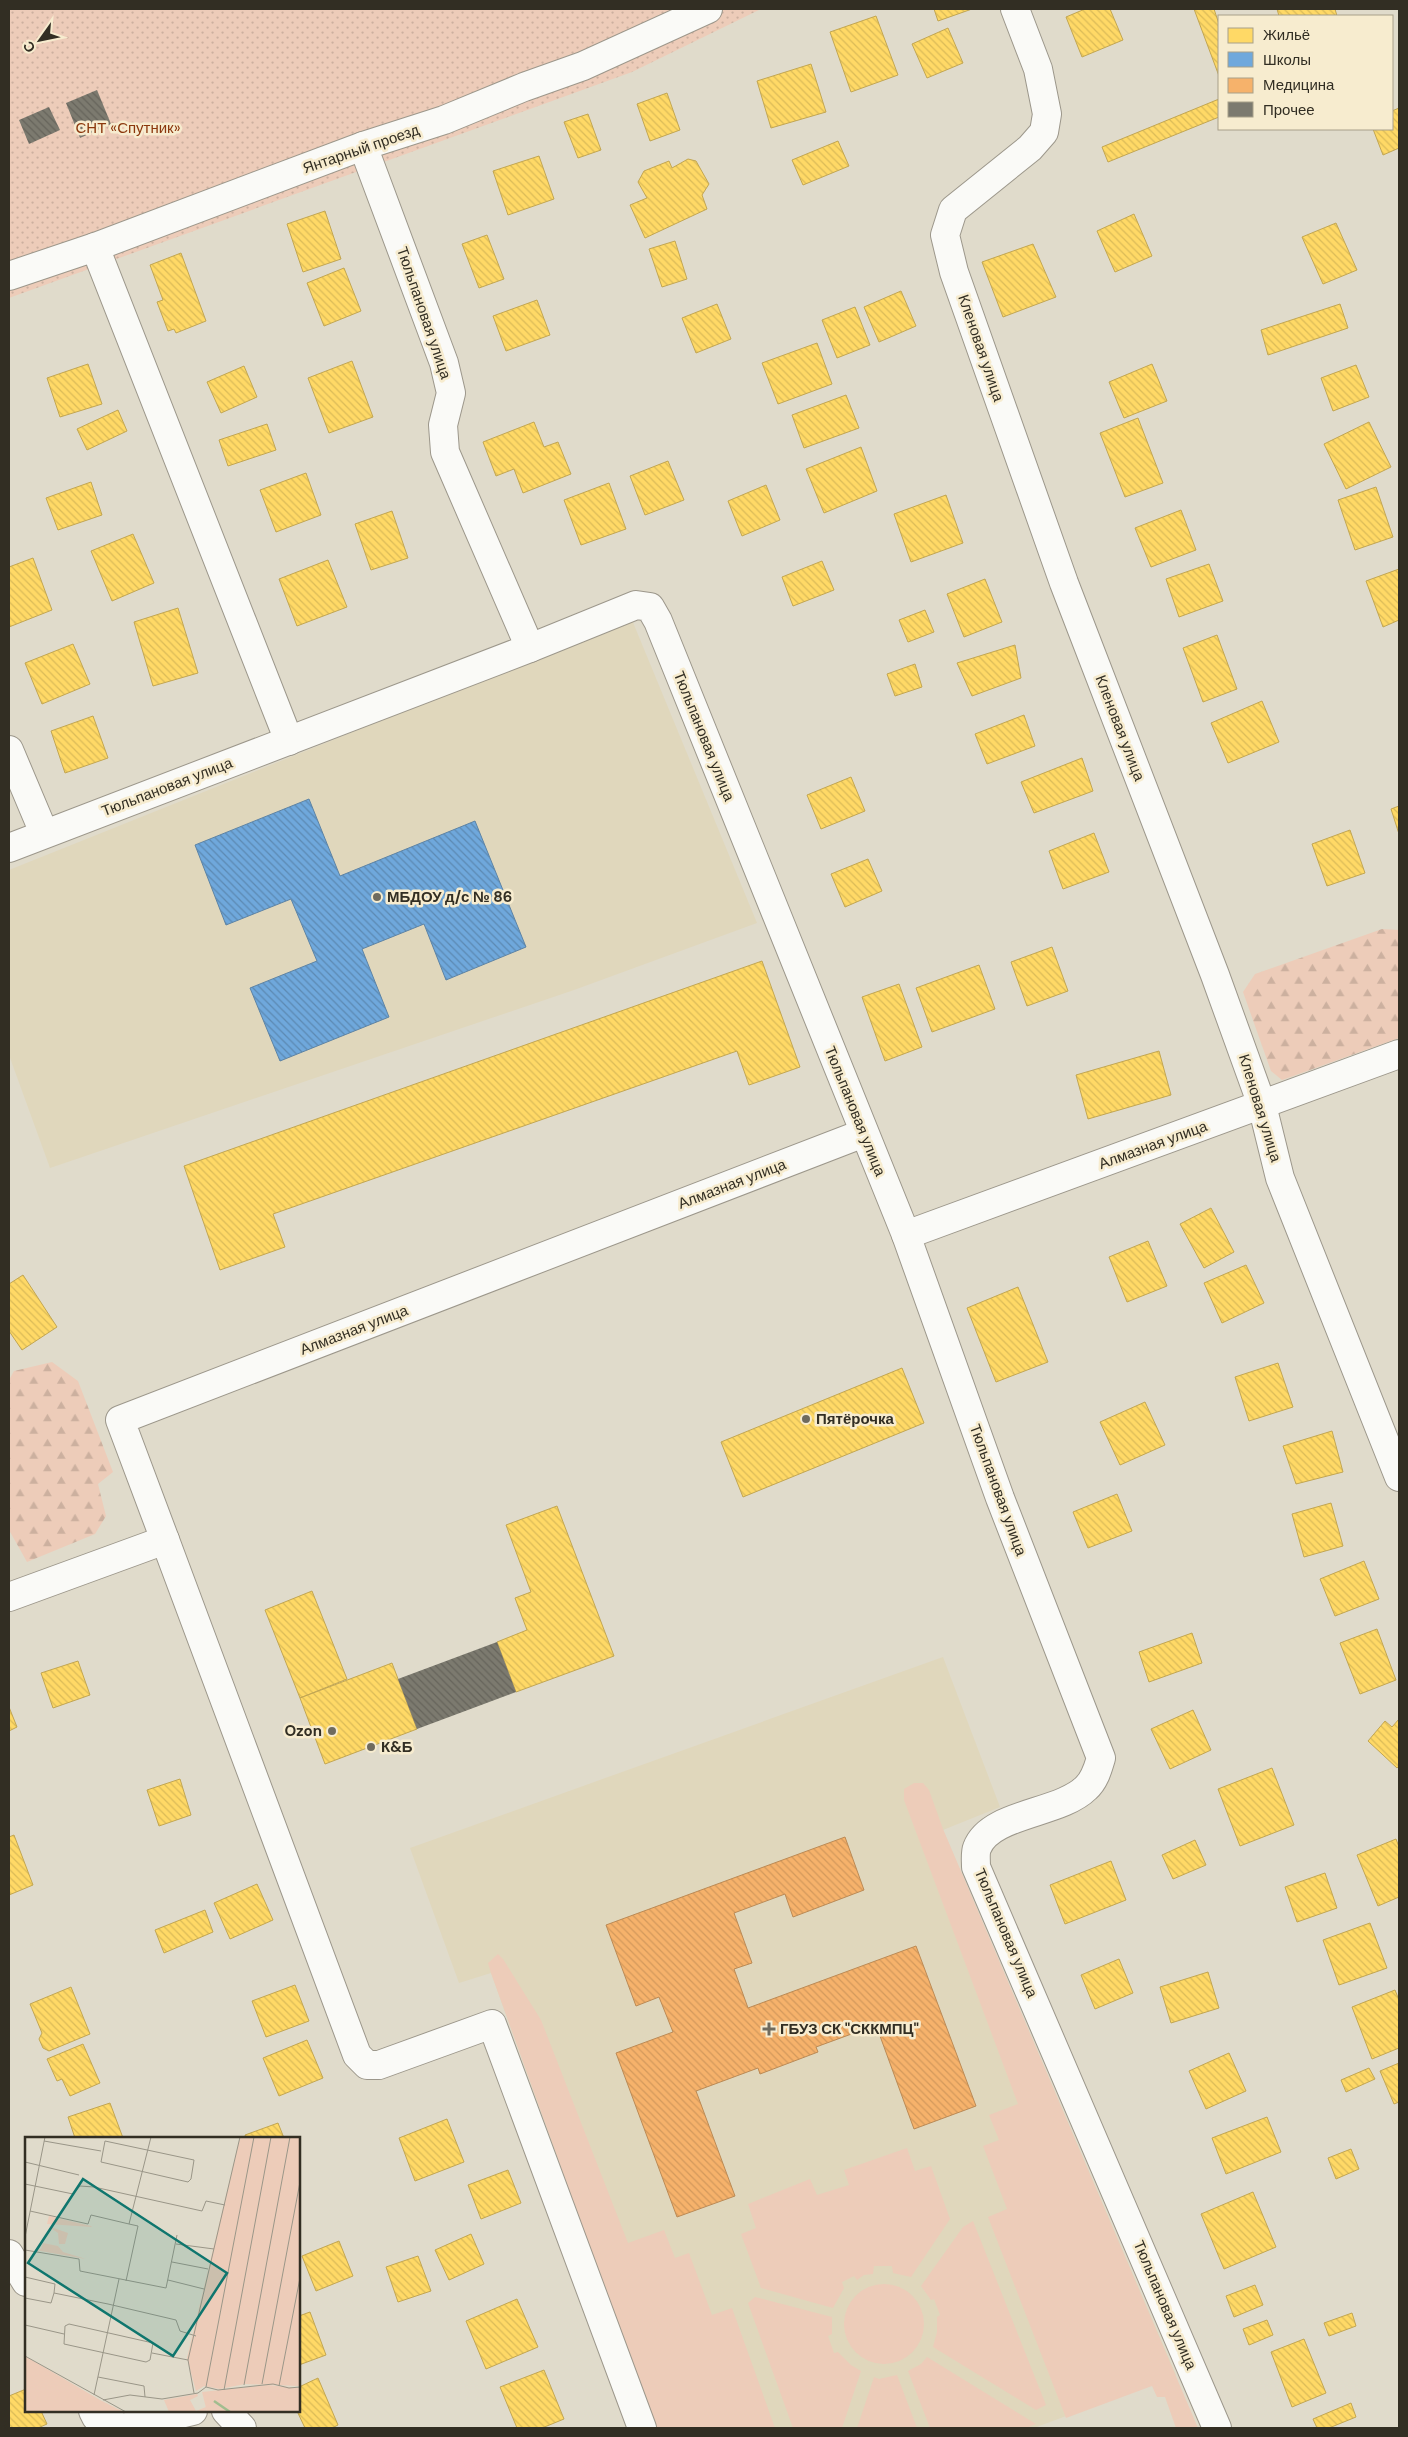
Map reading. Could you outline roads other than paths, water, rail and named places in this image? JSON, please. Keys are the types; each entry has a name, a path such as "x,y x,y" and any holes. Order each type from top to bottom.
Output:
{"street":[{"name":"Янтарный проезд","path":"9,276 95,247 363,146 444,120 524,87 583,66 708,9"},
{"name":"Кленовая улица","path":"1015,9 1038,69 1047,114 1044,132 1030,148 953,210 945,234 954,272 1064,583 1215,975 1262,1105 1280,1178 1399,1477"},
{"name":"Тюльпановая улица","path":"363,146 444,362 452,393 443,425 445,452 530,648"},
{"path":"95,247 289,741"},
{"name":"Тюльпановая улица","path":"9,848 530,648 636,605 650,607 658,621 906,1236 1000,1498 1101,1758 1096,1775 1091,1782 1086,1788 1071,1798 1000,1826 985,1834 976,1849 976,1867 1217,2428"},
{"path":"9,750 44,834"},
{"name":"Алмазная улица","path":"906,1236 1399,1054"},
{"name":"Алмазная улица","path":"165,1540 120,1420 864,1134"},
{"path":"9,1597 165,1540 357,2055 367,2065 379,2065 492,2024 642,2428"},
{"path":"9,2254 25,2280"},
{"path":"94,2412 96,2417 122,2428 190,2412"},
{"path":"227,2412 242,2428"}],"place":[{"name":"МБДОУ д/с № 86","path":"377,897"},
{"name":"Пятёрочка","path":"806,1419"},
{"name":"Ozon","path":"332,1731"},
{"name":"К&Б","path":"371,1747"},
{"name":"ГБУЗ СК \"СККМПЦ\"","path":"769,2029"}],"park label":[{"name":"СНТ «Спутник»","path":"128,128"}]}
